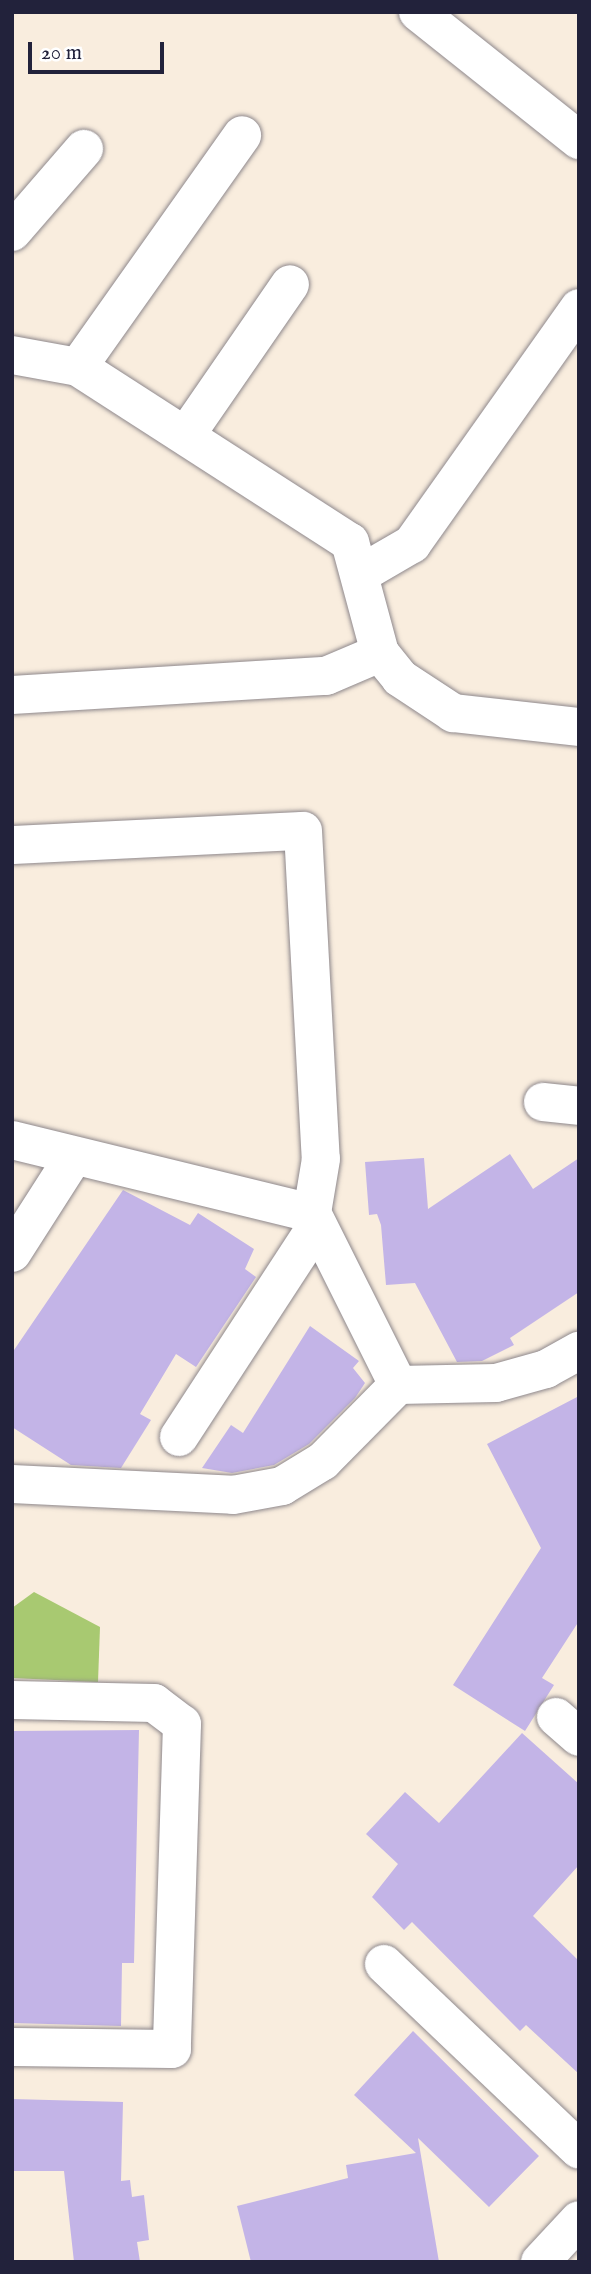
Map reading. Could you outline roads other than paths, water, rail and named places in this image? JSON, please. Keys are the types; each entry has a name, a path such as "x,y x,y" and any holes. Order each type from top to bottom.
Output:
{"street":[{"path":"418,12 579,140"},
{"path":"78,368 242,135"},
{"path":"12,232 84,149"},
{"path":"186,435 290,284"},
{"path":"362,573 412,544 579,308"},
{"path":"12,355 78,368 350,542 362,573 380,653 400,678 453,713 579,727"},
{"path":"12,695 327,676 380,653"},
{"path":"12,845 303,831 321,1159 314,1219 179,1437"},
{"path":"12,1140 314,1219 398,1385"},
{"path":"12,1253 74,1156"},
{"path":"12,1484 233,1496 282,1486 323,1461 398,1385 496,1383 547,1369 579,1351"},
{"path":"12,1700 154,1703 182,1724 172,2049 12,2046"},
{"path":"384,1964 579,2150"},
{"path":"540,2262 579,2220"}]}
